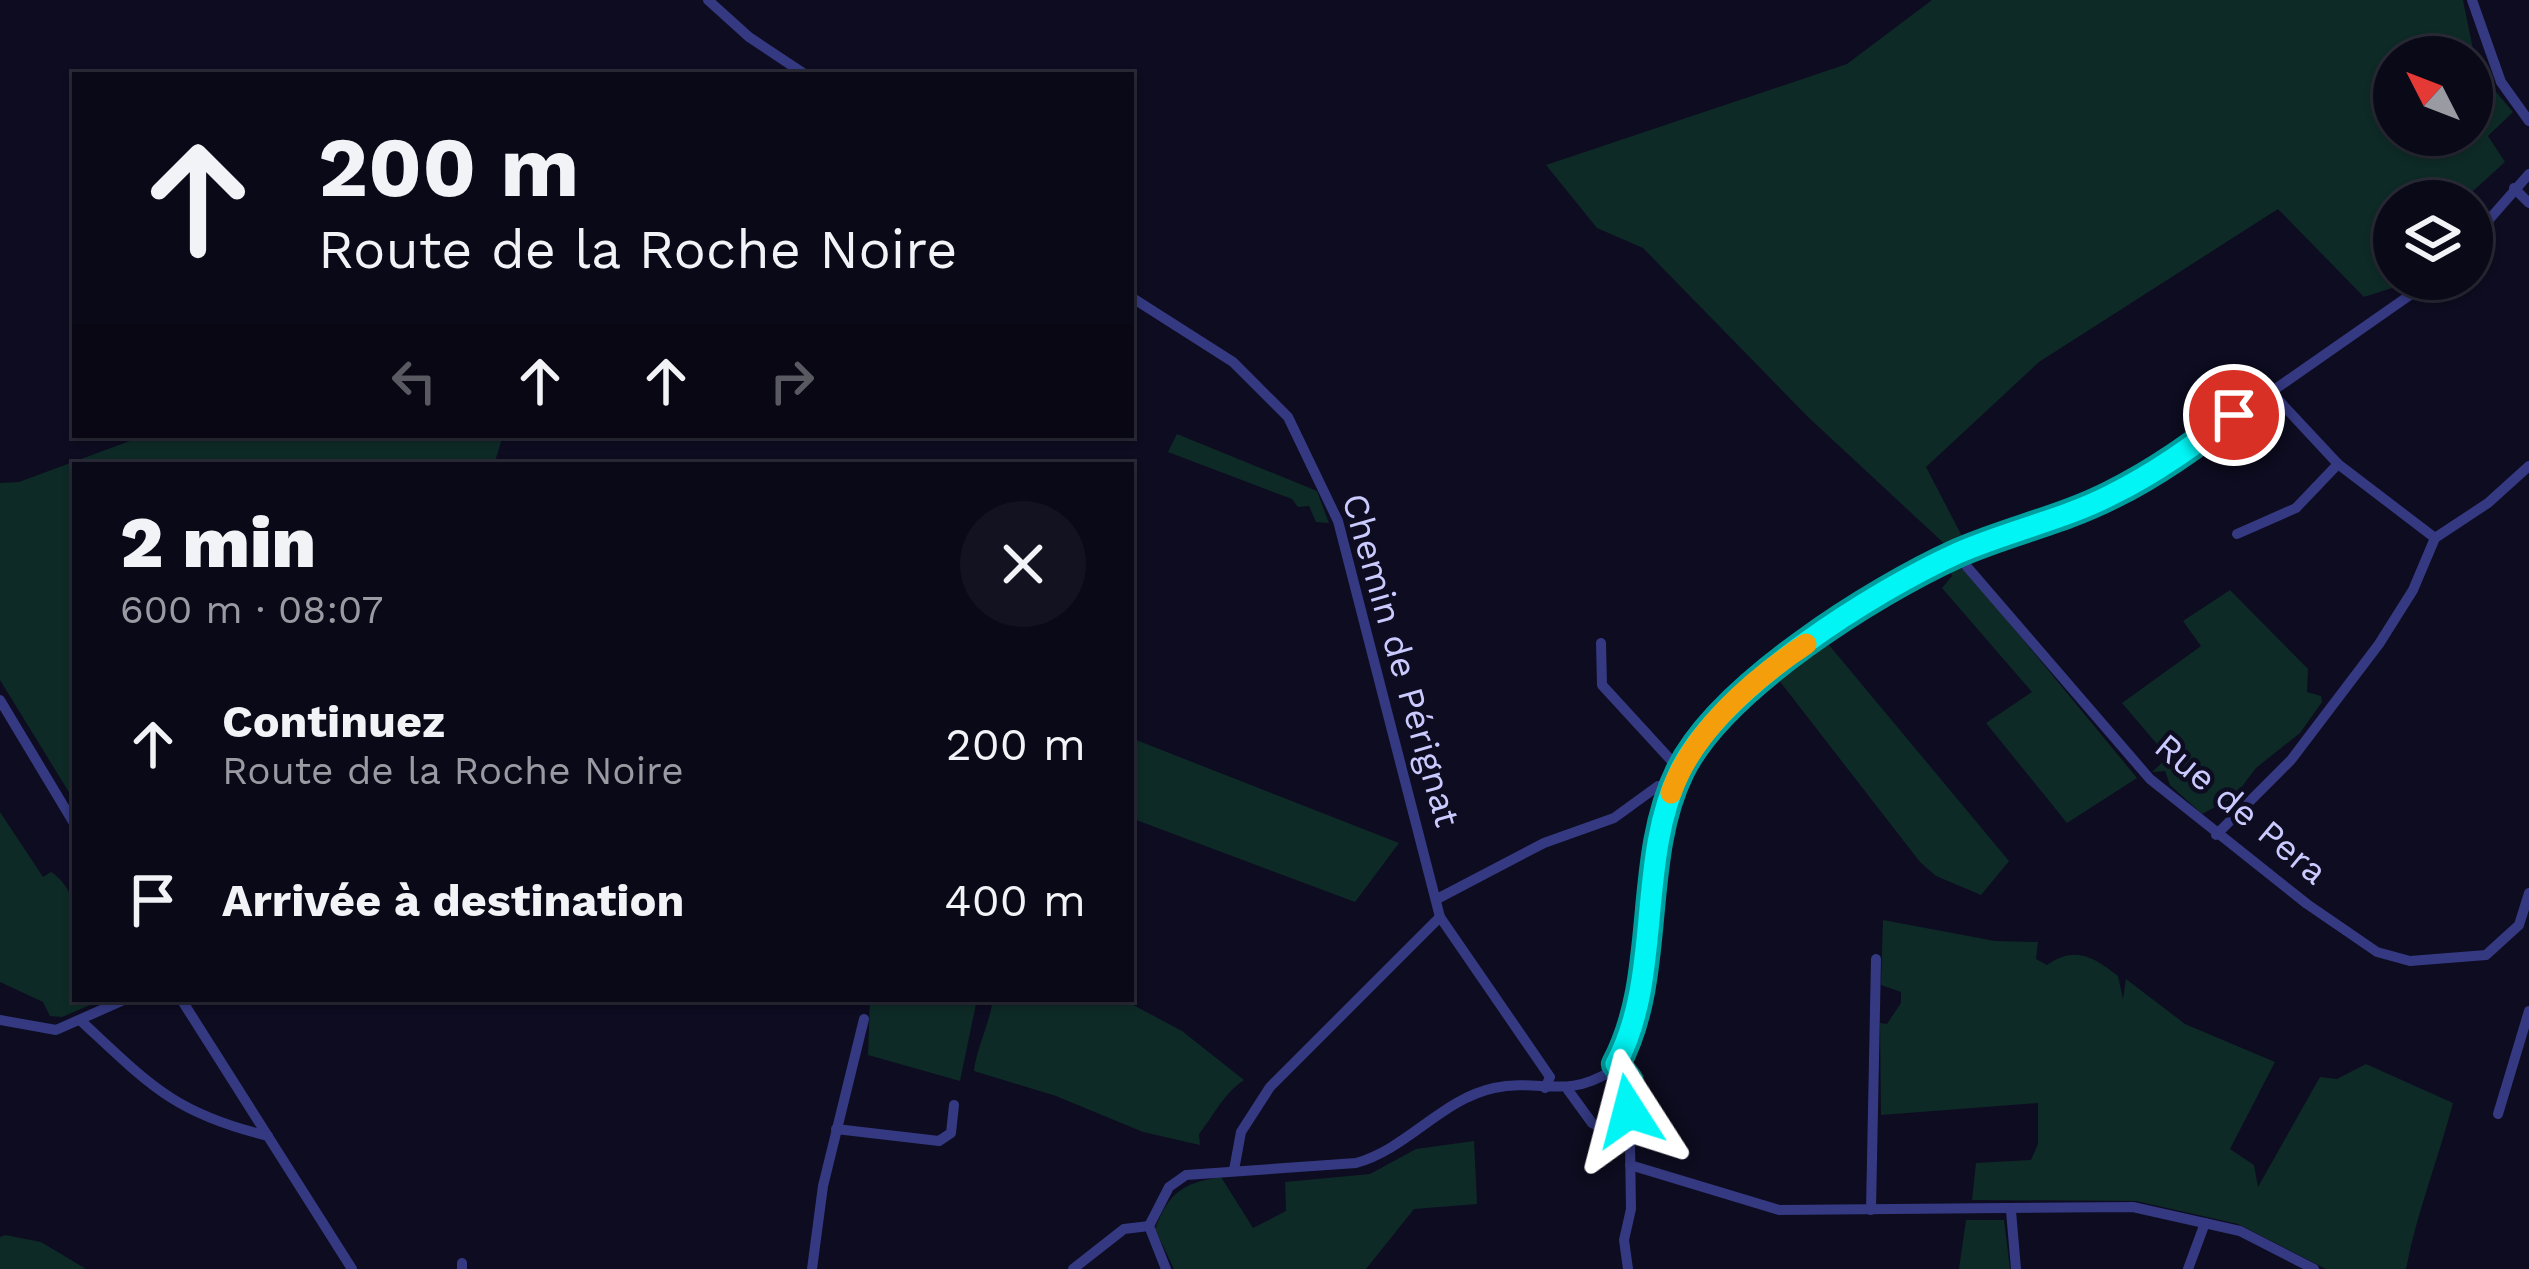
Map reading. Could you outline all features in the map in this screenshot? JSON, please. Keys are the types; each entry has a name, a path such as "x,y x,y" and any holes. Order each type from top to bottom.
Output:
{"street":[{"path":"709,0 748,37 801,72"},
{"path":"2472,0 2501,82 2529,121"},
{"path":"2493,213 2529,174"},
{"path":"2514,188 2529,203"},
{"name":"Chemin de Pérignat","path":"1134,299 1233,362 1288,417 1338,521 1440,917 1550,1077 1545,1088"},
{"path":"1166,1269 1149,1226 1159,1202 1186,1175 1356,1163 1380,1156 1472,1096 1496,1087 1568,1090 1594,1082 1616,1064 1631,1024 1673,787 1680,770 1737,701 1790,654 1956,554 2113,494 2175,459 2402,300"},
{"path":"2269,390 2338,464 2435,538"},
{"path":"2237,534 2296,508 2338,464"},
{"path":"2216,835 2291,760 2379,644 2413,590 2435,538 2488,502 2529,466"},
{"name":"Rue de Pera","path":"1956,554 2150,779 2216,835 2377,952 2410,962 2486,955 2519,925 2529,893"},
{"path":"1601,643 1602,685 1680,770"},
{"path":"0,700 72,820"},
{"path":"1437,899 1526,851 1614,818 1658,786 1673,787"},
{"path":"1234,1170 1241,1132 1270,1087 1440,917"},
{"path":"1871,1210 1876,959"},
{"path":"0,1020 56,1030 119,1002"},
{"path":"183,1002 352,1269"},
{"path":"2498,1114 2529,1011"},
{"path":"812,1269 836,1129 864,1019"},
{"path":"80,1020 163,1098 206,1119 268,1136"},
{"path":"1616,1064 1629,1081 1630,1165 1624,1240 1628,1269"},
{"path":"1568,1090 1592,1123 1628,1141"},
{"path":"836,1129 940,1141 951,1133 954,1105"},
{"path":"1630,1165 1779,1210 2133,1207 2265,1241 2314,1269"},
{"path":"2011,1211 2016,1269"},
{"path":"2188,1269 2206,1223"},
{"path":"1073,1269 1124,1229 1149,1226"}],"green space":[{"path":"1932,0 2463,0 2470,36 2373,36 2373,156 2493,156 2493,144 2505,162 2485,180 2373,180 2373,294 2364,297 2278,209 2039,362 1926,467 1965,542 1949,548 1807,416 1643,248 1597,228 1546,165 1847,64"},
{"path":"2493,88 2513,112 2493,131"},
{"path":"1177,434 1317,491 1329,523 1316,522 1309,506 1298,507 1292,499 1168,452"},
{"path":"138,438 502,438 495,462 73,462"},
{"path":"72,462 72,797 0,680 0,483 19,482"},
{"path":"1948,566 1964,569 1973,579 2137,778 2067,823 1986,723 2032,692 1942,588 1952,576"},
{"path":"2230,590 2308,669 2307,692 2321,696 2322,702 2300,733 2256,768 2234,797 2202,814 2170,785 2165,771 2152,772 2168,757 2122,703 2201,646 2183,621"},
{"path":"1829,645 2009,861 1981,895 1936,876 1920,862 1778,679"},
{"path":"1134,739 1399,843 1355,902 1134,819"},
{"path":"0,812 43,877 51,872 71,896 72,1002 97,1002 62,1017 50,1016 43,1002 0,982"},
{"path":"1883,920 1995,941 2038,942 2036,959 2047,965 2066,956 2083,956 2118,976 2123,999 2126,979 2185,1024 2275,1062 2230,1149 2254,1165 2258,1187 2320,1077 2337,1079 2366,1064 2453,1103 2406,1269 2326,1269 2238,1224 2136,1201 1972,1200 1976,1163 2031,1160 2038,1144 2038,1103 1881,1115 1880,1023 1887,1024 1901,1003 1901,992 1881,985"},
{"path":"870,1002 976,1002 960,1081 868,1055"},
{"path":"992,1002 1128,1002 1182,1031 1244,1080 1199,1134 1200,1145 1143,1132 1056,1096 974,1071"},
{"path":"1474,1141 1477,1204 1414,1209 1366,1269 1174,1269 1155,1229 1172,1198 1197,1182 1221,1177 1253,1228 1286,1211 1285,1182 1370,1174 1416,1149"},
{"path":"1966,1220 2004,1220 2010,1269 1959,1269"},
{"path":"0,1237 41,1242 86,1269 0,1269"}],"slow traffic":[{"path":"1671,793 1690,754 1737,701 1806,644"}],"route":[{"path":"1629,1111 1629,1081 1616,1064 1631,1024 1668,802 1695,747 1763,676 1847,617 1956,554 2113,494 2175,459 2234,415"}]}
